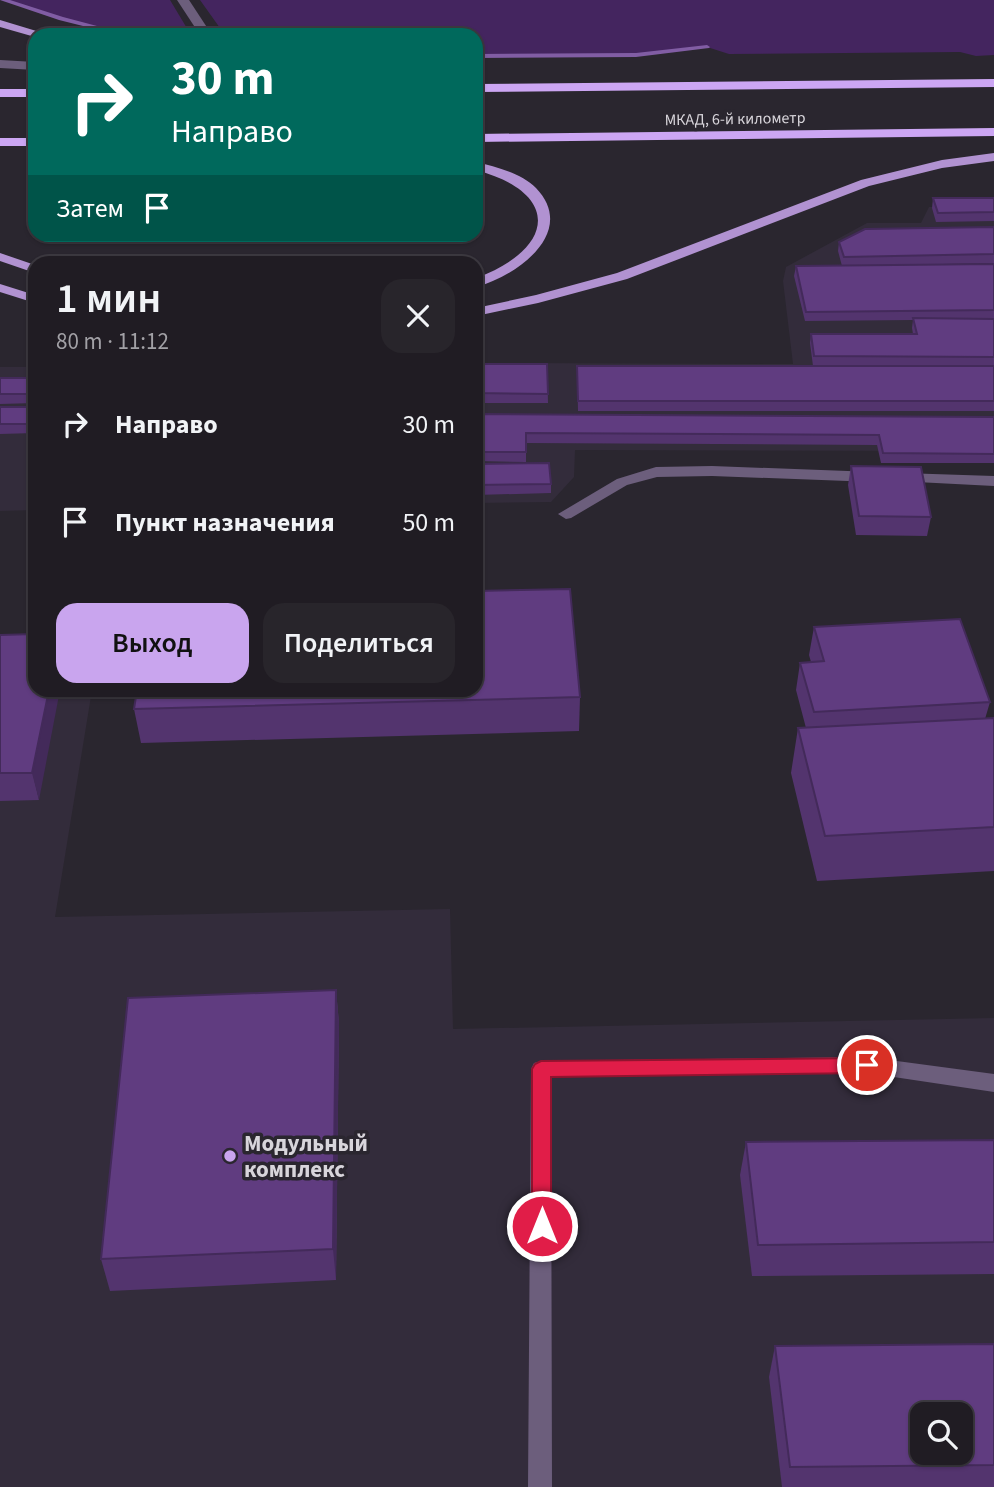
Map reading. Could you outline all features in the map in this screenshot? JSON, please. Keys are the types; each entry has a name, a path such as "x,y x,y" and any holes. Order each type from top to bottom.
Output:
{"highway":[{"name":"МКАД, 6-й километр","path":"483,86 554,88 994,83"},
{"path":"0,93 28,93"},
{"name":"МКАД, 6-й километр","path":"483,138 994,132"},
{"path":"0,143 28,143"}],"main road":[{"path":"0,23 28,32"},
{"path":"483,311 538,299 670,260 827,195 865,183 942,164 994,157"},
{"path":"483,168 505,175 529,189 537,197 544,216 540,236 532,249 500,273 483,280"},
{"path":"0,257 28,267"},
{"path":"0,288 28,297"}],"lane":[{"path":"183,0 201,28"},
{"path":"0,64 28,66"},
{"path":"566,514 622,482 656,472 752,472 994,481"},
{"path":"540,1487 541,1069 867,1065 994,1083"}],"shaded area":[{"path":"3,0 170,0 187,28 99,28"},
{"path":"200,0 994,0 994,55 976,56 960,52 729,54 707,47 636,55 483,56 483,28 220,28"},
{"path":"994,206 994,451 575,450 574,477 551,502 483,503 483,363 793,364 783,281 786,267 867,223 921,223 929,207"},
{"path":"0,367 28,367 28,510 0,511"},
{"path":"0,639 28,680 28,697 91,697 55,917 450,909 453,1029 994,1018 994,1487 0,1487"}],"building":[{"path":"933,198 994,198 994,212 938,213"},
{"path":"994,227 994,254 844,257 839,242 865,229"},
{"path":"994,264 994,310 806,312 796,266"},
{"path":"913,318 994,319 994,357 814,356 811,334 917,334"},
{"path":"483,364 547,364 548,394 483,393"},
{"path":"577,366 994,366 994,401 578,401"},
{"path":"0,378 28,378 28,394 0,394"},
{"path":"0,407 28,407 28,424 0,424"},
{"path":"483,414 994,417 994,454 883,453 879,435 526,433 526,452 483,452"},
{"path":"549,463 551,484 483,485 483,464"},
{"path":"851,466 921,467 931,517 859,516"},
{"path":"570,589 580,697 134,709 136,697 483,697 483,591"},
{"path":"960,619 990,702 814,712 800,663 824,661 814,627"},
{"path":"28,634 28,697 48,697 32,773 0,773 0,635"},
{"path":"994,718 994,827 825,836 798,728"},
{"name":"Модульный комплекс","path":"336,990 333,1249 101,1259 128,998"},
{"path":"994,1140 994,1242 758,1245 746,1142"},
{"path":"994,1344 994,1465 790,1467 775,1346"}],"waterway":[{"path":"3,0 99,28"},
{"path":"483,56 636,55 707,47"}],"place":[{"name":"Модульный комплекс","path":"230,1156"}],"route":[{"path":"542,1226 541,1069 867,1065"}]}
